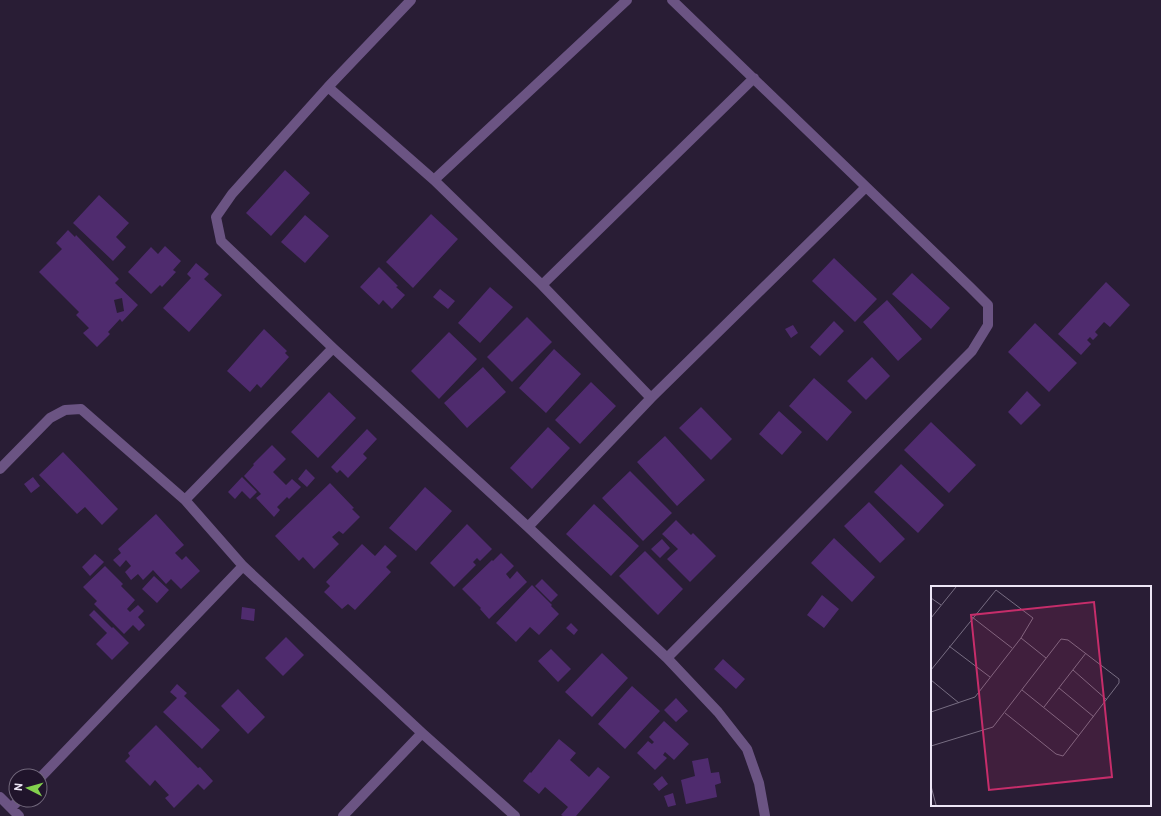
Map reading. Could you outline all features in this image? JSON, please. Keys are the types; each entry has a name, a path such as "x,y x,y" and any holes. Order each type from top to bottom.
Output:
{"street":[{"path":"411,0 328,87 232,194 216,217 221,241 333,348 528,527 667,658 718,712 747,749 759,783 766,816"},
{"path":"434,180 627,0"},
{"path":"667,658 972,350 988,325 988,305 672,0"},
{"path":"542,285 754,78"},
{"path":"328,87 434,180 542,285 651,398"},
{"path":"528,527 651,398 866,187"},
{"path":"185,500 333,348"},
{"path":"0,469 50,418 65,410 80,409 185,500 243,566 422,733 515,816"},
{"path":"48,770 243,566"},
{"path":"343,816 422,733"},
{"path":"0,797 8,805"},
{"path":"11,808 19,816"}],"building":[{"path":"285,170 310,193 271,236 246,213"},
{"path":"99,195 129,223 116,237 126,247 113,261 73,223"},
{"path":"431,214 458,239 413,288 386,262"},
{"path":"305,215 329,236 305,263 281,242"},
{"path":"68,230 75,237 76,235 119,279 115,283 138,305 122,322 120,319 108,332 110,334 97,347 83,333 89,328 76,315 79,312 39,272 62,249 56,243","holes":["122,298 124,311 117,313 114,300"]},
{"path":"165,246 181,261 173,270 176,272 162,287 160,285 151,294 128,272 151,247 158,254"},
{"path":"834,258 877,299 855,322 812,281"},
{"path":"196,263 209,274 204,279 222,295 189,332 163,308 191,278 187,274"},
{"path":"379,267 405,295 392,309 383,300 379,305 360,287"},
{"path":"912,273 950,308 931,329 892,294"},
{"path":"1106,282 1130,305 1110,327 1104,322 1095,332 1098,335 1093,340 1090,337 1087,340 1091,344 1081,355 1058,334"},
{"path":"490,287 513,307 480,343 458,323"},
{"path":"440,289 455,301 448,309 433,297"},
{"path":"887,300 922,339 898,361 863,322"},
{"path":"527,317 552,342 512,382 487,357"},
{"path":"834,321 844,331 820,356 810,347"},
{"path":"1035,323 1077,363 1049,392 1008,352"},
{"path":"793,325 798,333 791,338 785,329"},
{"path":"264,329 287,351 285,353 289,357 261,388 257,384 250,392 227,371"},
{"path":"449,332 477,359 439,399 411,371"},
{"path":"554,349 581,374 546,413 519,388"},
{"path":"872,357 890,376 866,400 847,381"},
{"path":"483,367 506,392 467,428 444,403"},
{"path":"814,378 852,412 827,441 789,406"},
{"path":"591,382 616,406 580,444 555,420"},
{"path":"1027,391 1041,405 1021,425 1008,412"},
{"path":"329,392 356,418 318,458 291,432"},
{"path":"701,407 732,439 711,460 679,428"},
{"path":"779,411 802,432 782,455 759,434"},
{"path":"931,422 976,465 949,493 904,450"},
{"path":"548,427 570,448 532,489 510,468"},
{"path":"367,429 377,439 363,454 367,458 348,478 340,470 337,473 331,467"},
{"path":"665,436 705,480 677,506 637,462"},
{"path":"272,445 286,459 273,472 286,485 292,479 301,487 289,499 287,497 277,507 280,510 274,517 256,498 261,494 244,476 254,465 253,464"},
{"path":"63,452 118,509 102,525 85,507 77,514 39,475"},
{"path":"901,464 944,505 918,533 874,492"},
{"path":"306,469 315,478 307,487 298,479"},
{"path":"630,471 672,513 643,541 602,498"},
{"path":"33,477 40,486 31,493 24,484"},
{"path":"242,477 257,492 250,499 242,491 235,499 228,492"},
{"path":"330,483 354,508 352,509 360,517 343,534 339,531 332,537 339,544 314,569 303,557 299,561 275,536"},
{"path":"425,487 452,511 416,551 389,528"},
{"path":"869,502 905,539 880,563 844,526"},
{"path":"594,504 639,546 611,576 566,534"},
{"path":"156,514 184,545 175,553 182,560 186,556 200,571 181,589 171,579 166,584 153,570 143,580 138,574 131,580 125,572 131,566 126,560 120,567 113,560 121,553 118,549"},
{"path":"676,520 691,535 693,533 716,556 690,582 667,559 678,549 662,534"},
{"path":"467,524 492,549 480,561 477,558 473,562 476,565 454,587 430,563"},
{"path":"834,538 875,577 852,602 811,563"},
{"path":"662,539 670,548 660,558 651,549"},
{"path":"362,544 375,556 385,545 397,556 386,567 391,572 355,610 348,604 342,609 324,592 330,586 326,582"},
{"path":"645,551 683,589 658,615 619,576"},
{"path":"501,553 514,566 506,574 510,579 517,571 527,582 489,619 480,609 481,608 462,589"},
{"path":"95,554 104,562 90,576 82,567"},
{"path":"105,566 123,584 121,586 135,600 127,609 130,612 138,605 144,611 138,617 145,625 139,631 133,625 124,634 94,604 97,601 83,587"},
{"path":"154,576 169,590 157,603 142,589"},
{"path":"542,579 558,595 551,602 535,586"},
{"path":"532,585 559,614 539,635 530,627 516,642 496,623"},
{"path":"822,595 839,609 824,628 807,615"},
{"path":"242,607 255,609 254,621 241,619"},
{"path":"94,610 129,643 112,660 96,644 107,633 89,615"},
{"path":"571,623 578,630 574,635 566,628"},
{"path":"286,637 304,655 283,676 265,658"},
{"path":"551,649 571,669 558,682 538,661"},
{"path":"602,653 628,678 592,717 565,692"},
{"path":"723,659 745,679 736,689 714,669"},
{"path":"177,684 187,693 184,696 220,730 202,749 163,712 177,698 170,692"},
{"path":"632,686 660,711 625,749 598,724"},
{"path":"238,689 265,717 248,734 221,706"},
{"path":"676,698 688,711 676,722 664,710"},
{"path":"664,721 689,744 674,760 665,752 663,755 667,758 655,770 637,753 648,741 652,744 654,742 649,737"},
{"path":"156,725 198,768 200,767 213,781 204,790 198,784 174,808 165,798 169,795 155,780 150,786 125,761 130,756 128,753"},
{"path":"559,739 576,753 570,760 589,777 598,767 610,777 576,816 561,815 568,807 545,787 539,794 523,781"},
{"path":"708,758 711,773 719,772 721,783 715,785 717,797 686,804 681,780 695,776 692,761"},
{"path":"662,776 668,784 659,791 653,784"},
{"path":"673,793 676,805 668,807 664,796"}]}
